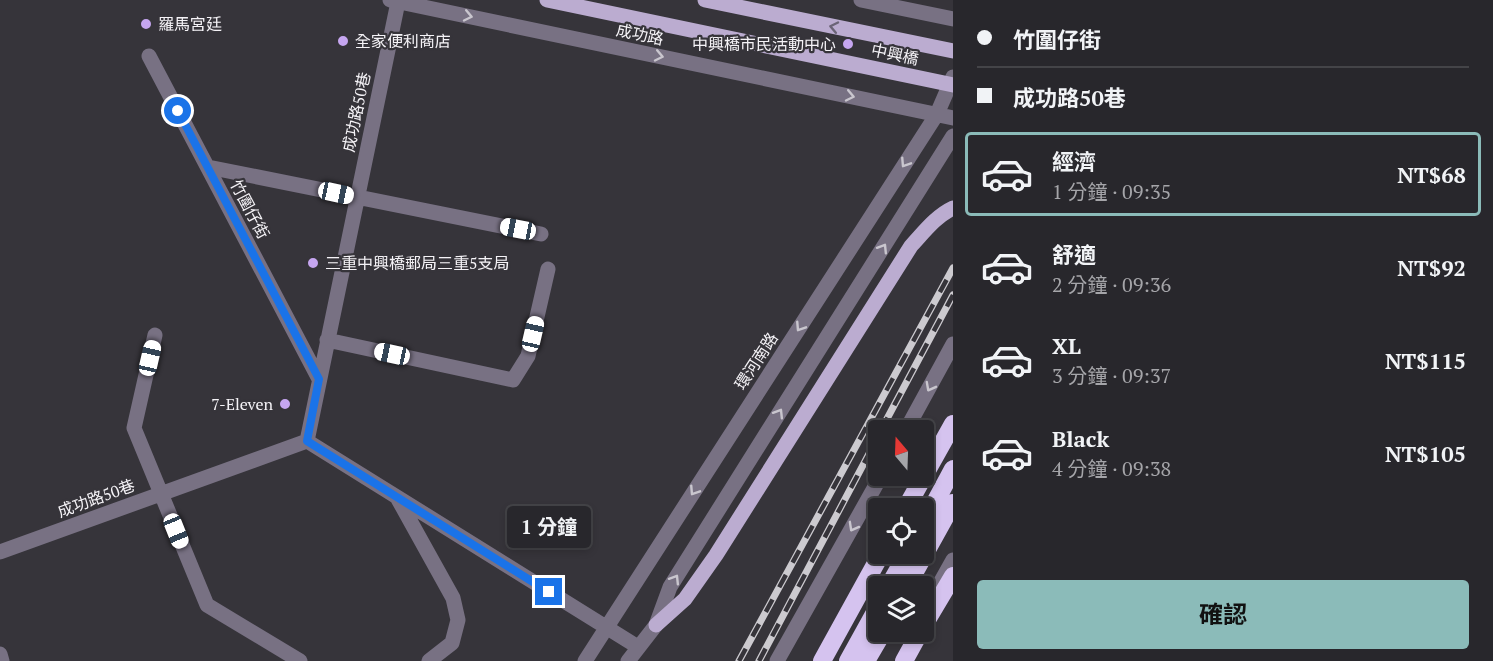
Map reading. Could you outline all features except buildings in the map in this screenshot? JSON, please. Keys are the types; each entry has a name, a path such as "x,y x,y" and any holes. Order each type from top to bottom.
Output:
{"highway":[{"path":"912,498 953,424"},
{"path":"934,504 953,469"},
{"path":"913,576 953,503"},
{"path":"821,661 875,564"},
{"path":"934,608 953,576"},
{"path":"848,661 868,625"},
{"path":"866,661 877,642"},
{"path":"904,661 914,642"}],"main road":[{"name":"中興橋","path":"547,0 953,85"},
{"name":"中興橋","path":"705,0 953,51"},
{"path":"656,625 685,599 716,555 911,246 928,226 953,208"}],"street":[{"path":"861,0 953,19"},
{"name":"成功路","path":"394,1 953,118"},
{"name":"成功路50巷","path":"0,552 307,441 394,1"},
{"name":"竹圍仔街","path":"149,56 319,379"},
{"name":"環河南路","path":"585,661 937,114 953,77"},
{"path":"628,661 656,625 670,586 953,136"},
{"path":"208,167 541,234"},
{"path":"327,340 513,380 528,356 548,269"},
{"path":"155,335 134,428 207,605 300,661"},
{"path":"911,420 953,344"},
{"path":"912,498 938,450 953,440"},
{"path":"307,441 638,647"},
{"path":"777,661 875,486"},
{"path":"397,497 453,598 458,620 452,643 429,661"},
{"path":"919,576 953,514"},
{"path":"934,594 953,560"},
{"path":"875,661 885,642"},
{"path":"896,661 907,642"},
{"path":"0,654 2,661"}],"railway":[{"path":"739,661 953,268"},
{"path":"886,420 953,295"},
{"path":"759,661 868,456"}],"place":[{"name":"羅馬宮廷","path":"146,24"},
{"name":"全家便利商店","path":"343,41"},
{"name":"中興橋市民活動中心","path":"848,44"},
{"name":"三重中興橋郵局三重5支局","path":"313,263"},
{"name":"7-Eleven","path":"285,404"}],"route":[{"path":"178,111 319,379 307,441 549,592"}]}
